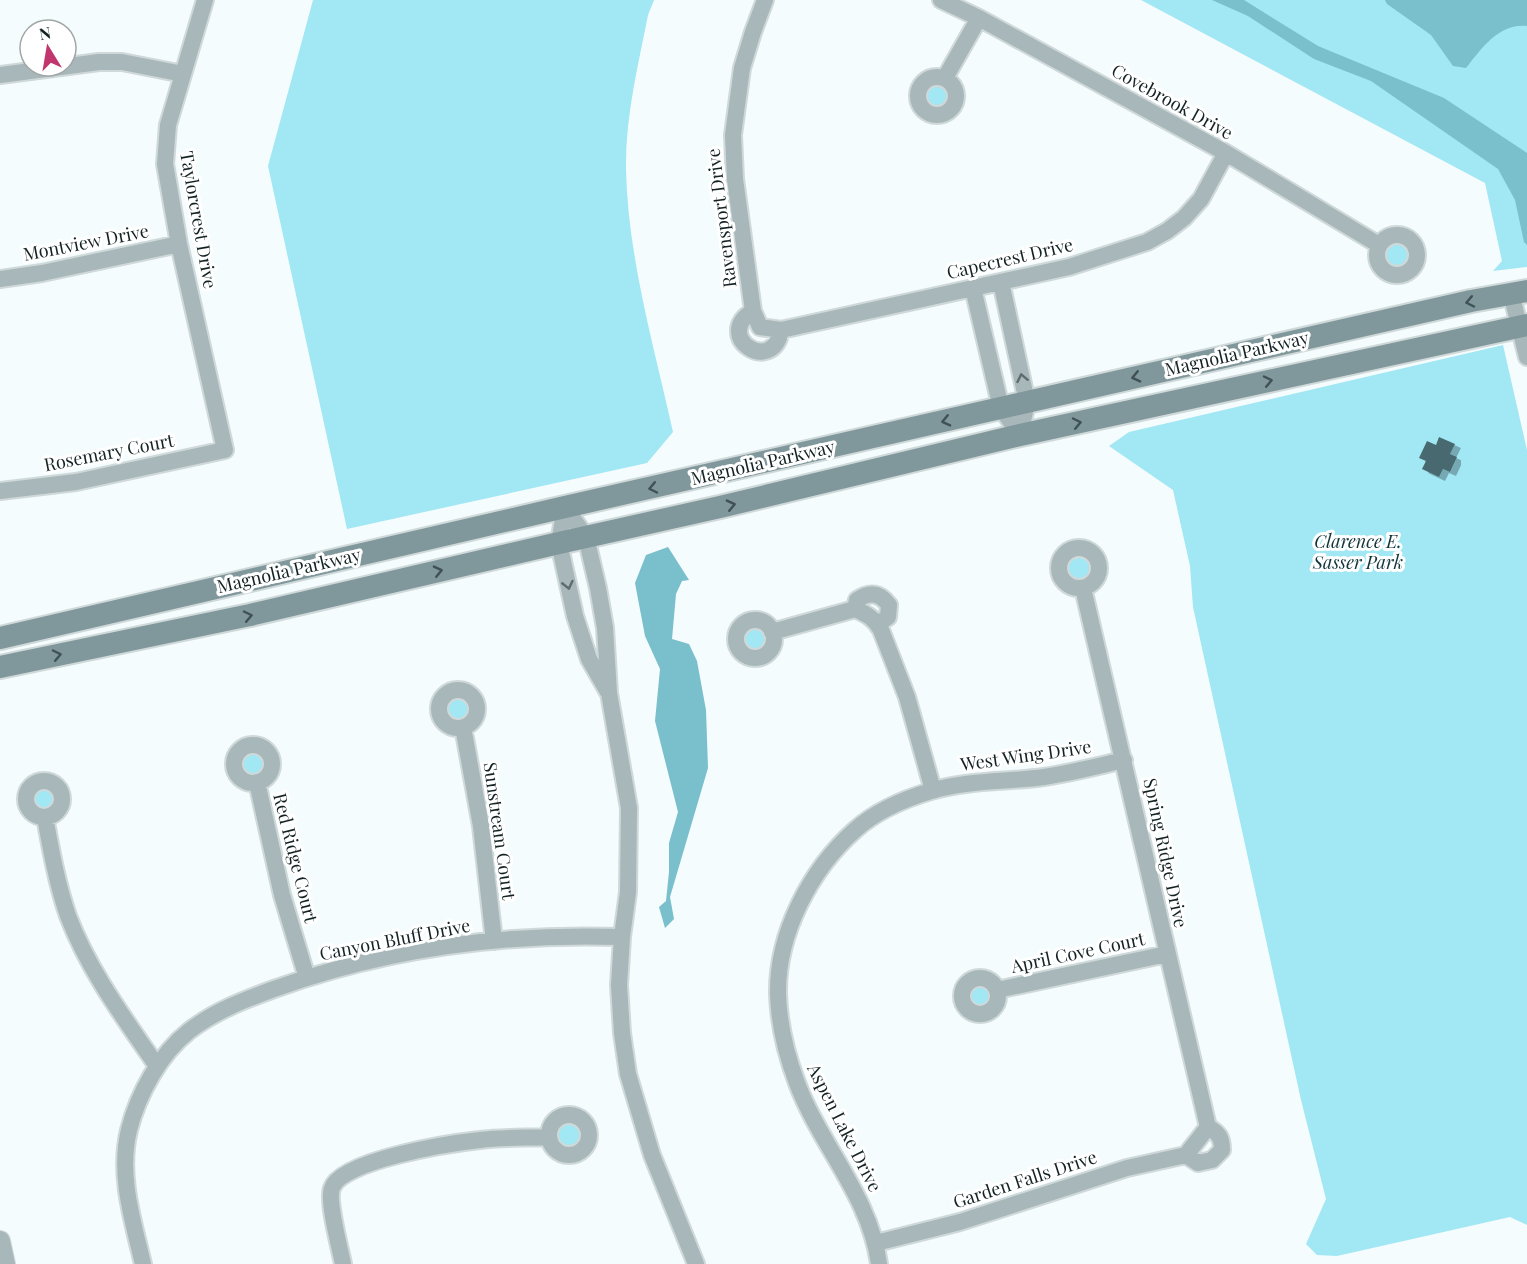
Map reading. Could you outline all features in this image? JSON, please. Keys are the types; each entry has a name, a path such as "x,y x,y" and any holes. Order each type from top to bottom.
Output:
{"main road":[{"name":"Magnolia Parkway","path":"0,638 565,507 1519,292"},
{"name":"Magnolia Parkway","path":"0,667 222,621 720,507 1020,435 1523,326"},
{"path":"213,589 222,621"}],"street":[{"name":"Taylorcrest Drive","path":"205,0 168,125 165,164 179,244 225,450"},
{"name":"Ravensport Drive","path":"760,327 753,311 735,179 733,135 742,68 765,0"},
{"name":"Covebrook Drive","path":"941,0 979,18 1226,153 1379,245"},
{"path":"945,78 979,18"},
{"path":"0,75 99,62 122,62 183,74"},
{"name":"Capecrest Drive","path":"760,327 781,330 1001,282 1069,267 1143,243 1167,231 1184,218 1201,199 1226,153"},
{"name":"Montview Drive","path":"0,279 42,273 179,244"},
{"path":"1001,282 1027,402 1020,435"},
{"path":"973,288 1001,408 1020,435"},
{"path":"1519,292 1527,357"},
{"path":"753,311 745,316 740,324 741,342 748,349 757,352 774,347 780,339 781,330"},
{"name":"Rosemary Court","path":"0,491 76,482 225,450"},
{"path":"565,507 586,537 605,628 609,693 629,808 628,892 619,985 628,1074 652,1155 696,1264"},
{"path":"565,507 559,543 575,616 589,659 609,693"},
{"name":"Spring Ridge Drive","path":"1083,588 1208,1127"},
{"path":"772,632 855,609 857,600 863,596 878,595 888,605 888,617 878,624 907,697 933,790"},
{"name":"Sunstream Court","path":"463,727 481,826 494,941"},
{"name":"West Wing Drive","path":"933,790 966,784 1046,777 1124,760"},
{"name":"Red Ridge Court","path":"257,782 282,895 307,978"},
{"name":"Aspen Lake Drive","path":"879,1264 876,1243 862,1208 841,1165 818,1127 798,1086 787,1055 780,1022 778,993 781,963 787,938 799,906 832,853 856,829 886,809 933,790"},
{"path":"45,817 57,880 82,949 101,982 157,1066"},
{"name":"Canyon Bluff Drive","path":"142,1264 126,1192 125,1161 129,1130 142,1095 157,1066 189,1031 224,1008 307,978 371,961 442,947 494,941 568,936 622,937"},
{"name":"April Cove Court","path":"997,990 1167,954"},
{"path":"1186,1155 1208,1127"},
{"name":"Garden Falls Drive","path":"876,1243 982,1216 1127,1168 1186,1155 1198,1163 1206,1162 1222,1150 1221,1137 1208,1127"},
{"path":"343,1264 331,1202 331,1189 337,1178 378,1161 432,1147 482,1139 549,1137"},
{"path":"0,1241 5,1264"}],"green space":[{"path":"313,0 654,0 648,15 633,92 626,151 628,203 637,269 673,432 647,463 347,529 268,166"},
{"path":"1141,0 1527,0 1527,267 1493,271 1502,261 1485,183"},
{"path":"940,77 952,83 958,95 952,107 940,113 928,107 922,95 928,83"},
{"path":"1396,238 1408,244 1414,256 1408,268 1396,274 1384,268 1378,256 1384,244"},
{"name":"Clarence E. Sasser Park","path":"1503,345 1527,450 1527,1225 1510,1217 1337,1256 1317,1255 1306,1244 1326,1199 1301,1100 1193,607 1190,566 1173,490 1109,446 1129,432"},
{"path":"1079,558 1087,561 1090,569 1087,577 1079,580 1071,577 1068,569 1071,561"},
{"path":"754,627 762,631 766,639 762,647 754,651 746,647 742,639 746,631"},
{"path":"458,698 466,701 469,709 466,717 458,720 450,717 447,709 450,701"},
{"path":"253,752 261,755 264,763 261,771 253,774 245,771 242,763 245,755"},
{"path":"45,789 53,792 56,800 53,808 45,811 37,808 34,800 37,792"},
{"path":"976,985 984,985 991,992 991,1000 984,1007 976,1007 969,1000 969,992"},
{"path":"569,1123 577,1127 581,1135 577,1143 569,1147 561,1143 557,1135 561,1127"}],"shaded area":[{"path":"1212,0 1244,0 1318,46 1444,98 1527,153 1527,245 1524,242 1515,200 1498,169 1371,81 1314,59 1248,16"},
{"path":"1385,0 1527,0 1527,26 1508,28 1492,38 1466,68 1453,66 1431,35 1387,4"},
{"path":"668,547 689,580 682,581 676,594 672,639 689,644 697,661 706,710 708,768 670,897 674,919 665,928 659,907 666,901 669,843 678,812 655,721 660,669 645,636 635,583 646,555"}],"building":[{"path":"1439,437 1455,444 1450,454 1457,457 1450,472 1443,469 1439,477 1422,469 1426,461 1419,458 1427,441 1436,445"}]}
